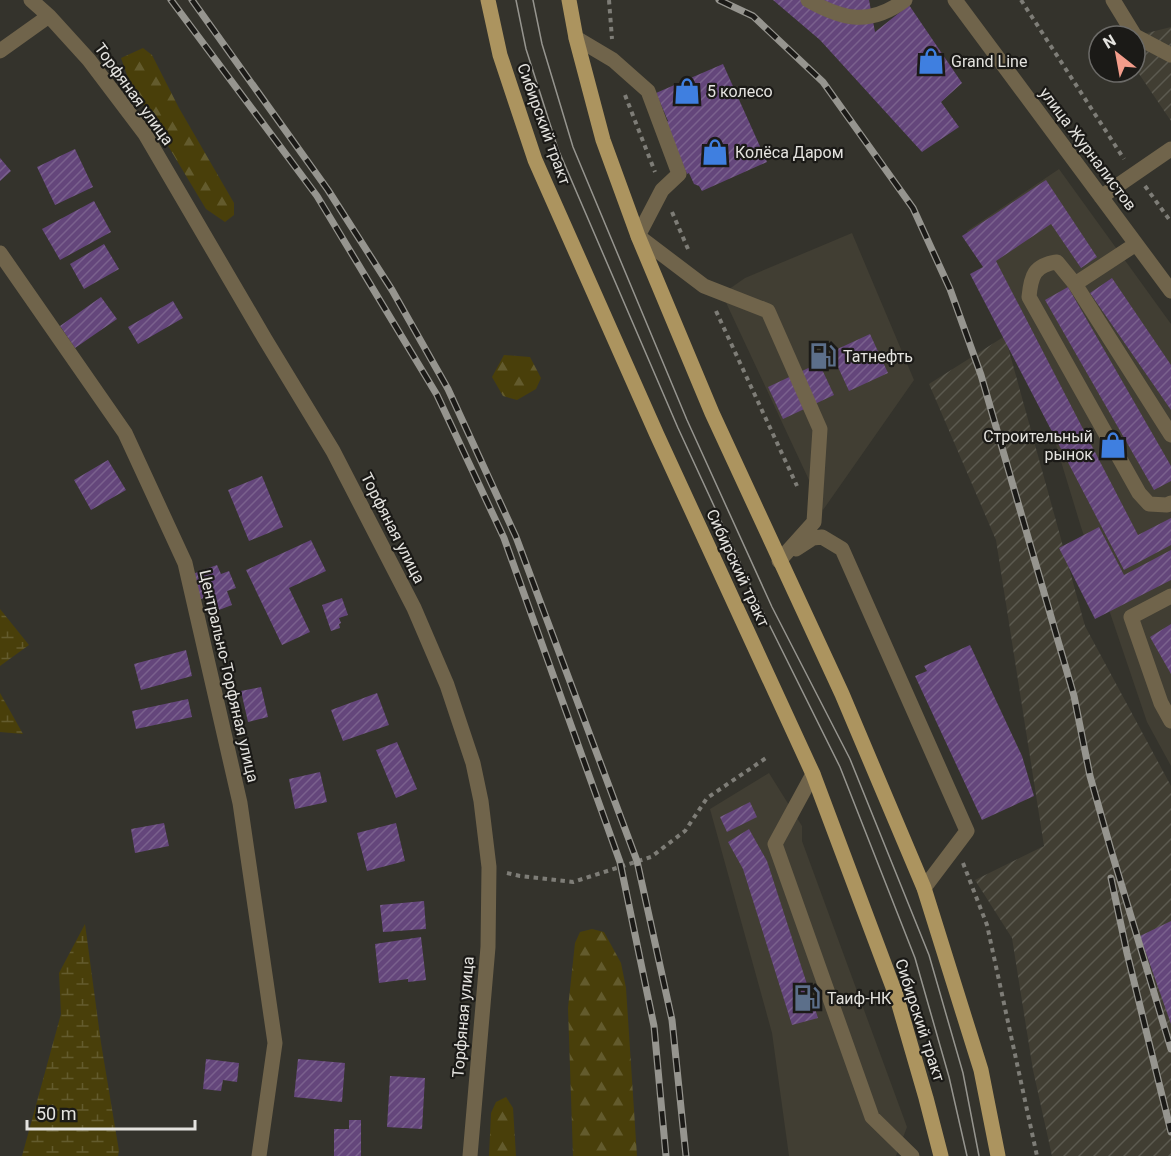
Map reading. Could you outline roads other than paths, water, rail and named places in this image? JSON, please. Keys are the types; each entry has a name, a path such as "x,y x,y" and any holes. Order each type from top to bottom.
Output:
{"main road":[{"name":"Сибирский тракт","path":"488,0 500,55 535,160 657,435 813,774 897,998 940,1156"},
{"path":"573,4 576,38 603,140 638,236 712,413 842,694 924,888 981,1070 998,1156"}],"street":[{"name":"Торфяная улица","path":"31,0 49,16 89,60 145,134 333,451 414,608 447,685 473,763 481,801 489,867 488,947 470,1156"},
{"path":"808,0 826,9 859,19 880,14 905,0"},
{"name":"улица Журналистов","path":"955,0 1171,291"},
{"path":"1113,0 1135,36 1171,55"},
{"path":"0,51 49,16"},
{"path":"576,38 613,60 648,92 679,174 662,190 638,236 704,286 768,311 820,429 814,522 779,561"},
{"path":"1101,197 1171,149"},
{"path":"1075,284 1136,244"},
{"name":"Центрально-Торфяная улица","path":"0,253 125,433 184,563 240,803 275,1043 258,1156"},
{"path":"1171,435 1075,284 1058,262 1046,264 1035,272 1030,281 1029,297 1139,493 1149,504 1167,505 1171,503"},
{"path":"779,561 813,538 822,537 842,549 967,831 924,888"},
{"path":"1171,596 1131,617 1166,700 1171,721"},
{"path":"813,774 775,844 872,1117 912,1156"}],"tram line":[{"path":"516,0 526,49 558,149 678,428 763,612 840,767 915,958 949,1077 967,1156"},
{"path":"533,0 542,44 573,147 687,420 772,607 850,759 929,955 963,1073 979,1156"}],"railway":[{"path":"171,0 317,196 437,395 504,538 620,862 654,1026 666,1156"},
{"path":"192,0 328,190 392,290 448,389 516,537 637,861 672,1020 686,1156"},
{"path":"719,0 753,16 823,82 913,208 950,289 981,375 1074,696 1090,776 1171,1049"},
{"path":"1111,878 1171,1132"}],"place":[{"name":"Grand Line","path":"931,61"},
{"name":"5 колесо","path":"687,91"},
{"name":"Колёса Даром","path":"715,152"},
{"name":"Татнефть","path":"823,356"},
{"name":"Строительный рынок","path":"1113,445"},
{"name":"Таиф-НК","path":"807,998"}]}
